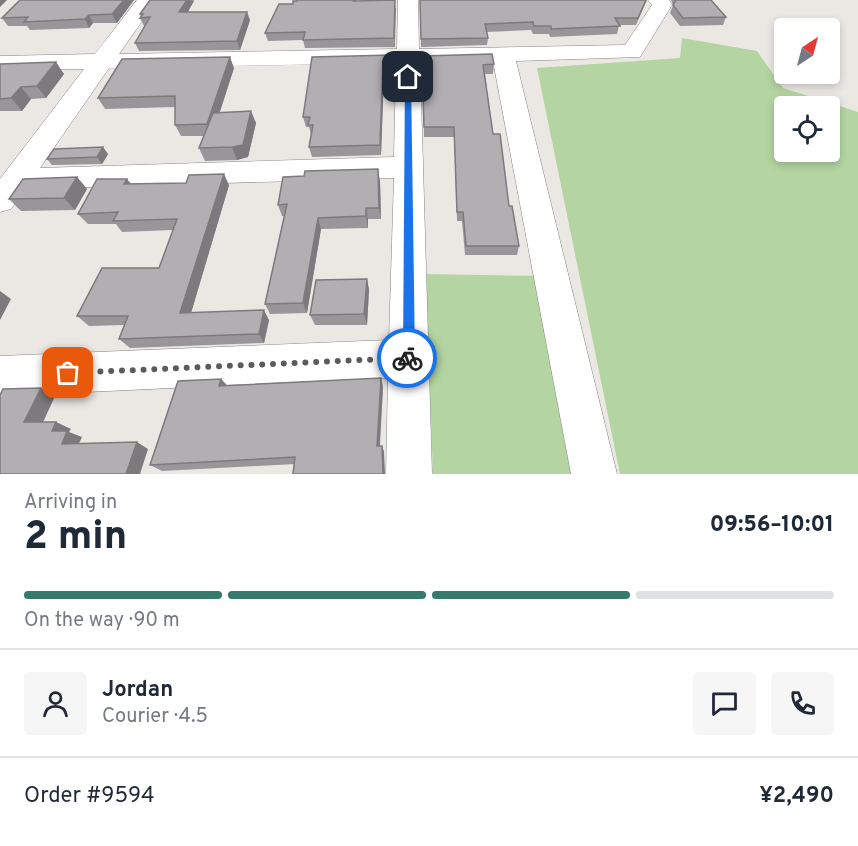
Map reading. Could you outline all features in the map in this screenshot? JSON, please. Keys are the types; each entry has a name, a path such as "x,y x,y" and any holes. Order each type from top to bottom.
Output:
{"street":[{"path":"8,190 147,0"},
{"path":"408,0 409,474"},
{"path":"0,63 632,52 662,5 658,0"},
{"path":"503,55 594,474"},
{"path":"8,190 408,167"},
{"path":"0,376 409,358"}],"green space":[{"path":"682,38 757,51 774,75 774,84 780,84 783,88 808,96 774,96 774,162 840,162 840,106 858,112 858,474 620,474 537,68 680,58"},
{"path":"425,274 544,276 580,474 433,474"}],"building":[{"path":"20,0 124,0 112,14 89,15 85,19 24,22 28,17 2,18"},
{"path":"150,0 187,0 179,12 247,12 237,41 135,43 150,17 140,18 143,14 140,14"},
{"path":"395,0 394,38 303,40 305,32 265,33 279,4 293,4 293,1"},
{"path":"420,0 646,0 638,18 615,18 620,26 551,29 551,26 534,26 533,22 485,24 488,38 421,39"},
{"path":"676,0 711,0 726,17 683,18 673,5"},
{"path":"492,54 494,64 483,65 493,134 500,134 509,206 512,206 519,246 466,246 463,212 457,212 454,127 424,127 422,56"},
{"path":"393,55 393,63 383,63 380,145 309,147 313,125 308,125 310,117 303,117 312,57"},
{"path":"230,57 207,124 175,125 175,96 98,98 122,59"},
{"path":"56,62 37,86 21,87 11,98 0,99 0,64"},
{"path":"251,111 243,145 199,148 213,113"},
{"path":"103,147 97,157 47,159 54,149"},
{"path":"378,169 379,208 366,208 366,216 318,218 303,303 265,304 287,204 278,205 283,177 304,176 305,171"},
{"path":"224,174 180,313 264,310 259,334 119,339 128,316 77,316 102,268 159,268 177,219 113,221 118,212 78,214 97,179 127,179 124,184 186,183 189,175"},
{"path":"77,177 64,198 9,199 23,179"},
{"path":"367,279 364,314 310,315 316,280"},
{"path":"381,378 377,446 382,446 383,474 293,474 295,457 150,465 178,381 221,379 219,386"},
{"path":"41,388 24,422 56,422 52,431 67,431 62,444 137,442 126,474 0,474 0,395 3,389"}],"way so far":[{"path":"68,373 407,358"}],"route":[{"path":"407,358 409,358 408,77"}]}
